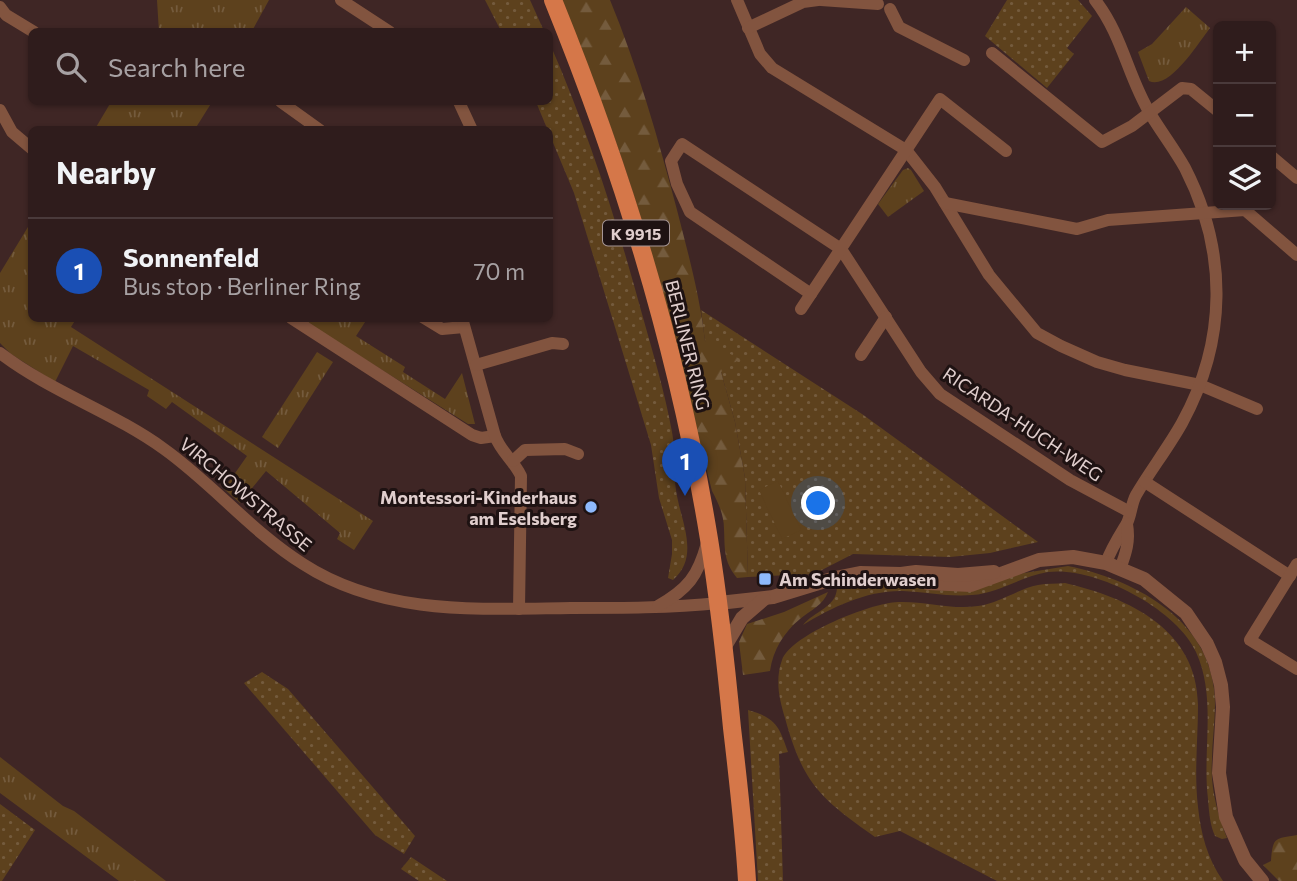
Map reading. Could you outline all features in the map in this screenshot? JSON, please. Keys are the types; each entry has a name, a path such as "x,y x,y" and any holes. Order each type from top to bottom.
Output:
{"main road":[{"name":"BERLINER RING","path":"552,0 597,113 626,197 684,417 709,536 719,603 747,881"}],"street":[{"path":"341,0 384,28"},
{"path":"737,0 761,54 772,68 906,150 945,203 989,275 1037,332 1097,362 1200,385 1257,409"},
{"path":"748,28 803,2 819,0 885,3 899,27 964,60"},
{"path":"1095,0 1116,33 1149,113 1185,169 1203,213 1219,287 1217,320 1200,385 1182,424 1135,497 1129,518 1128,544 1120,569"},
{"path":"0,6 6,15 28,28"},
{"path":"992,53 1102,142 1132,126 1182,88 1191,89 1213,107"},
{"path":"802,309 940,99 1006,151"},
{"path":"285,105 314,126"},
{"path":"460,105 470,126"},
{"path":"0,110 12,132 28,146"},
{"name":"RICARDA-HUCH-WEG","path":"811,294 690,212 677,184 671,162 682,144 841,249 928,382 940,394 1129,518"},
{"path":"1276,160 1297,178"},
{"path":"945,203 1077,229 1108,220 1245,210 1297,255"},
{"path":"861,355 886,317"},
{"path":"297,322 472,435 481,439 495,436"},
{"path":"431,322 442,329 463,323 495,436 501,451 513,461 522,476 519,608"},
{"path":"476,365 552,343 563,344"},
{"name":"VIRCHOWSTRASSE","path":"0,353 45,384 109,416 162,447 281,549 322,575 358,590 396,602 424,606 519,608 719,603"},
{"path":"513,461 525,450 565,449 578,454"},
{"path":"1145,482 1295,569 1250,640 1297,669"},
{"path":"1106,563 1129,518"},
{"path":"657,606 680,593 694,577 709,536"},
{"path":"719,603 764,598 860,573 916,572 958,575 1004,572 1055,558 1073,557 1106,563 1144,579 1186,613 1207,644 1215,662 1222,695 1219,773 1226,817 1245,860 1262,881"},
{"path":"724,648 742,618 764,598"}],"green space":[{"path":"157,0 269,0 254,28 159,28"},
{"path":"485,0 530,0 543,28 499,28"},
{"path":"561,0 610,0 638,77 662,156 693,275 705,341 740,359 721,372 735,422 745,478 748,577 737,578 727,560 722,514 712,491 637,206 611,128"},
{"path":"1007,0 1078,0 1092,16 1067,48 1074,54 1047,88 985,36"},
{"path":"1186,7 1210,28 1174,72 1157,82 1149,81 1138,52 1152,44"},
{"path":"553,51 577,110 612,211 666,403 673,439 676,490 687,549 686,560 673,580 668,578 672,540 659,498 651,445 574,193 553,143 553,126 546,126 537,105 553,105"},
{"path":"109,105 210,105 197,126 97,126"},
{"path":"908,168 924,191 888,217 878,204 903,170"},
{"path":"28,227 28,322 74,322 71,327 373,521 354,550 337,539 340,533 266,471 240,503 224,489 247,456 172,402 166,409 147,396 149,390 73,346 55,382 11,354 0,343 0,273"},
{"path":"701,310 862,414 1038,542 990,553 950,557 853,554 814,574 748,577 745,478 735,422 721,372 705,341"},
{"path":"306,322 365,322 356,336 405,367 403,372 445,399 462,373 475,424 468,424"},
{"path":"317,352 333,362 278,448 262,437"},
{"path":"778,481 801,530 782,539 759,490"},
{"path":"1068,566 1117,581 1140,592 1162,605 1197,641 1208,664 1214,689 1212,780 1217,809 1227,838 1215,836 1210,818 1206,688 1196,652 1186,636 1171,621 1132,594 1088,576 1048,572 982,594 946,595 903,591 877,593 838,606 803,625 829,605 837,588 871,580 912,584 1018,574"},
{"path":"1065,583 1089,589 1135,608 1155,621 1172,637 1186,656 1195,679 1198,705 1196,782 1199,817 1209,855 1223,881 997,881 900,831 875,837 827,800 816,788 799,759 783,711 779,675 782,660 789,650 816,630 852,614 886,604 908,602 958,607 978,606 1031,587"},
{"path":"828,592 820,604 794,624 784,636 770,671 743,675 739,642 747,624 784,612"},
{"path":"262,672 288,689 415,836 404,854 375,835 244,683"},
{"path":"748,710 765,716 775,724 788,752 779,754 783,881 758,881"},
{"path":"0,757 166,881 119,881 0,793"},
{"path":"0,804 35,830 2,881 0,881"},
{"path":"1297,835 1297,881 1279,881 1263,865 1271,861 1276,840"},
{"path":"411,857 447,881 419,881 401,869"}],"place":[{"name":"Sonnenfeld","path":"685,496"},
{"name":"Montessori-Kinderhaus am Eselsberg","path":"591,507"},
{"name":"Am Schinderwasen","path":"765,579"}]}
